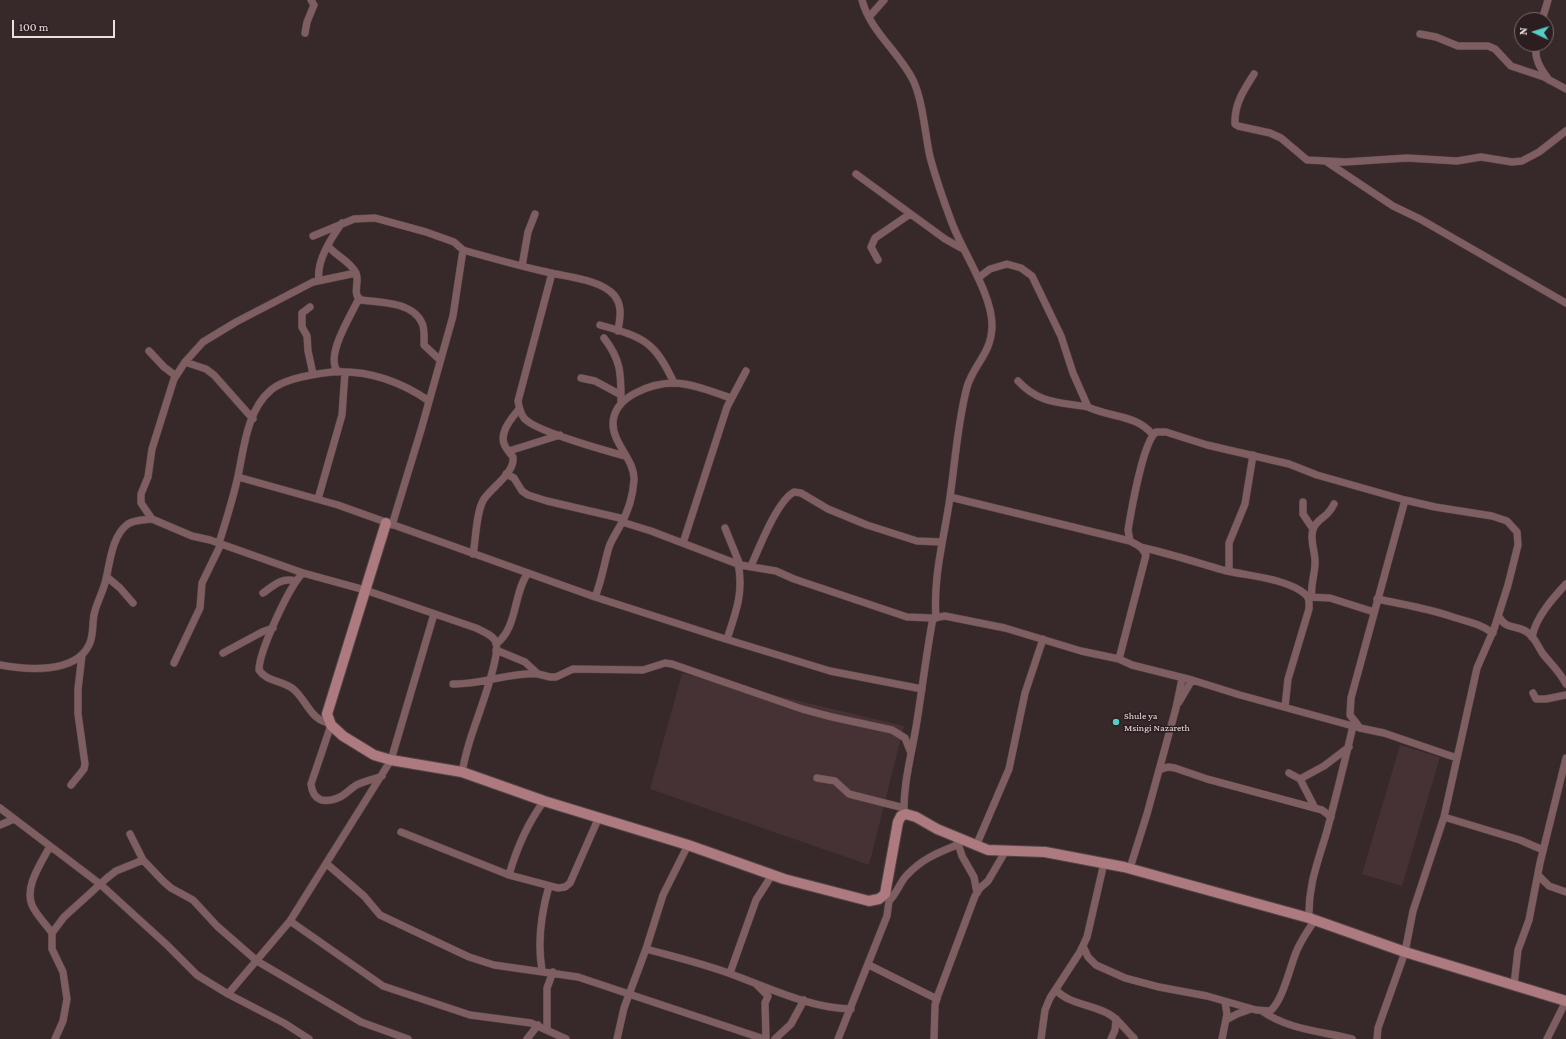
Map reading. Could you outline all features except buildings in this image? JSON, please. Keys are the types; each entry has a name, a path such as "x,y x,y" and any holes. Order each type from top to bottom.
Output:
{"street":[{"path":"305,33 307,22 314,5 310,0"},
{"path":"303,573 295,581 262,652 259,670 262,675 292,688 318,720 330,724 360,747 391,760 462,772 544,801 688,845 772,875 843,896 869,901 879,899 885,894 898,822 904,811 906,776 912,754 926,658 935,618 935,602 942,542 950,497 960,420 968,384 986,354 992,326 988,302 952,224 930,158 913,80 869,17 862,0"},
{"path":"869,17 884,0"},
{"path":"1544,12 1548,0"},
{"path":"1420,34 1436,37 1458,46 1488,46 1495,49 1511,66 1550,80 1566,89"},
{"path":"1535,52 1538,64 1550,80"},
{"path":"1254,74 1240,97 1236,108 1235,124 1270,133 1281,138 1307,160 1369,161 1407,158 1457,161 1481,157 1512,162 1522,161 1540,152 1566,132"},
{"path":"1326,161 1393,206 1420,219 1566,303"},
{"path":"856,174 952,244 963,249"},
{"path":"522,266 528,232 535,214"},
{"path":"878,260 871,251 875,238 910,214"},
{"path":"313,236 354,219 375,218 426,232 454,242 464,250 522,266 585,280 604,288 613,294 620,309 618,330"},
{"path":"318,280 319,266 328,246 342,223"},
{"path":"328,246 356,273 356,293 359,298"},
{"path":"382,776 353,787 336,798 324,801 316,798 312,793 311,784 330,724 326,714 327,707 429,401 453,316 464,250"},
{"path":"978,278 990,269 1007,264 1021,268 1032,276 1061,336 1073,373 1088,407"},
{"path":"356,273 318,280 287,295 203,342 185,362 176,376 152,449 148,477 141,494 141,503 152,519 192,536 220,544 303,573 365,590 476,628 491,637 496,647 525,662 538,674"},
{"path":"552,273 518,401 519,409 524,418 530,424 581,444 625,456"},
{"path":"359,298 382,302 416,313 423,324 424,345 427,350 440,360"},
{"path":"318,498 342,415 342,372 335,365 337,345 359,298"},
{"path":"310,307 302,313 301,321 302,327 308,338 308,351 314,374"},
{"path":"600,325 640,338 653,348 664,361 674,383"},
{"path":"595,597 601,582 609,546 623,521 632,498 634,479 634,472 625,456 613,424 621,399 622,377 614,351 604,338"},
{"path":"149,351 164,367 176,376"},
{"path":"185,362 206,369 214,375 253,419"},
{"path":"683,543 731,398 746,371"},
{"path":"174,663 200,608 202,583 220,544 238,477 243,450 253,419 265,396 273,388 314,374 342,372 364,373 391,382 415,391 429,401"},
{"path":"581,378 595,381 621,399"},
{"path":"1018,381 1027,391 1037,397 1088,407 1104,413 1131,419 1143,425 1153,434"},
{"path":"621,399 640,390 674,383 701,388 731,398"},
{"path":"473,554 479,511 483,501 506,474 513,460 505,446 505,430 509,421 519,409"},
{"path":"1130,541 1128,530 1133,503 1145,454 1153,434 1156,432 1166,432 1207,444 1289,464 1317,475 1385,493 1405,500 1435,507 1492,516 1507,521 1514,526 1518,536 1518,545 1499,616 1494,631 1477,668 1444,817 1413,911 1405,952 1382,1013 1377,1039"},
{"path":"509,451 560,435"},
{"path":"1229,571 1229,543 1244,504 1253,455"},
{"path":"506,474 514,478 522,491 528,495 623,521 739,564 776,571 794,579 907,617 935,618 945,616 979,622 1081,651 1120,659 1132,665 1192,680 1240,695 1357,727 1384,733 1458,758"},
{"path":"238,477 318,498 595,597 830,671 922,689"},
{"path":"751,566 762,539 784,500 794,492 801,494 828,509 867,525 917,541 942,542"},
{"path":"950,497 1130,541 1145,551 1145,559 1131,608 1120,659"},
{"path":"1357,727 1349,711 1351,698 1405,500"},
{"path":"1303,502 1303,514 1314,529"},
{"path":"1285,707 1288,679 1309,609 1316,564 1313,542 1315,524 1329,514 1334,504"},
{"path":"71,785 84,769 85,764 78,714 78,689 82,655 92,638 96,606 102,595 112,552 124,528 128,524 152,519"},
{"path":"724,528 739,564 740,576 740,597 727,639"},
{"path":"1140,547 1229,571 1273,580 1292,586 1310,597 1330,598 1374,612"},
{"path":"462,772 490,680 496,647 508,627 515,609 521,584 528,573"},
{"path":"106,577 120,588 133,604"},
{"path":"263,593 281,581 295,581"},
{"path":"1532,636 1534,627 1540,617 1566,584"},
{"path":"1377,599 1436,610 1450,616 1476,623 1494,631 1508,627"},
{"path":"228,994 290,921 391,760 434,614"},
{"path":"1499,616 1505,626 1522,630 1532,636 1544,655 1563,673 1566,684"},
{"path":"223,654 262,632 273,628"},
{"path":"976,846 1009,769 1025,693 1043,639"},
{"path":"0,665 48,669 62,665 82,655"},
{"path":"453,684 490,680 517,674 538,674 556,677 567,671 584,668 643,670 665,663 672,664 832,718 892,730 905,738 912,754"},
{"path":"1130,868 1140,842 1176,708 1182,678"},
{"path":"1176,708 1192,680"},
{"path":"1534,693 1536,699 1546,699 1566,694"},
{"path":"1083,946 1088,957 1096,965 1125,978 1261,1011 1270,1011 1276,1007 1297,951 1312,919 1308,899 1312,876 1331,816 1348,747 1357,727"},
{"path":"1300,779 1324,766 1348,747"},
{"path":"1162,758 1172,768"},
{"path":"1514,985 1516,961 1529,920 1543,850 1566,758"},
{"path":"1159,770 1163,767 1172,768 1322,810 1331,816"},
{"path":"1289,773 1300,779 1315,808"},
{"path":"817,778 835,781 849,794 916,816 957,841 988,850 1005,852 1045,852 1130,868 1312,919 1405,952 1566,1001 1548,1039"},
{"path":"509,875 525,830 544,801"},
{"path":"0,808 100,884 167,945 197,975 228,994 284,1023 309,1039"},
{"path":"401,832 509,875 549,886 565,887 570,883 599,817"},
{"path":"1444,817 1520,840 1543,850"},
{"path":"0,825 14,819"},
{"path":"130,834 143,860 163,881 171,888 193,900 217,926 257,961 361,1022 403,1038"},
{"path":"957,841 966,864 974,877 977,893"},
{"path":"889,901 907,875 927,857 957,841"},
{"path":"617,1039 619,1023 646,949 662,895 688,845"},
{"path":"50,846 33,881 30,896 35,910 52,933 52,948 63,972 67,999 63,1021 55,1039"},
{"path":"934,1039 937,999 977,893 988,881 1005,852"},
{"path":"52,933 61,921 116,871 143,860"},
{"path":"1041,1039 1045,1010 1083,946 1093,915 1104,863"},
{"path":"327,864 364,896 375,910 389,920 481,961 510,968 542,970 578,977 765,1039 765,1003 768,996 755,983"},
{"path":"730,973 756,900 772,875"},
{"path":"1538,875 1549,886 1566,892"},
{"path":"542,970 539,942 544,905 549,886"},
{"path":"838,1039 869,965 887,916 889,901 887,888"},
{"path":"290,921 383,986 470,1015 538,1025 566,1039"},
{"path":"646,949 730,973 804,1000 832,1008 851,1009"},
{"path":"869,965 937,999"},
{"path":"547,1029 547,988 553,972"},
{"path":"1056,990 1065,998 1097,1008 1116,1020 1134,1038"},
{"path":"775,1039 791,1024 804,1000"},
{"path":"1222,1039 1226,1020 1226,1002"},
{"path":"1226,1020 1236,1014 1252,1009"},
{"path":"1261,1011 1272,1019 1297,1028 1352,1039"},
{"path":"1111,1039 1115,1030 1116,1020"},
{"path":"527,1039 538,1025"}],"shaded area":[{"path":"682,673 904,726 869,865 650,789"},
{"path":"1400,745 1440,757 1402,886 1362,874"}],"place":[{"name":"Shule ya Msingi Nazareth","path":"1116,722"}]}
